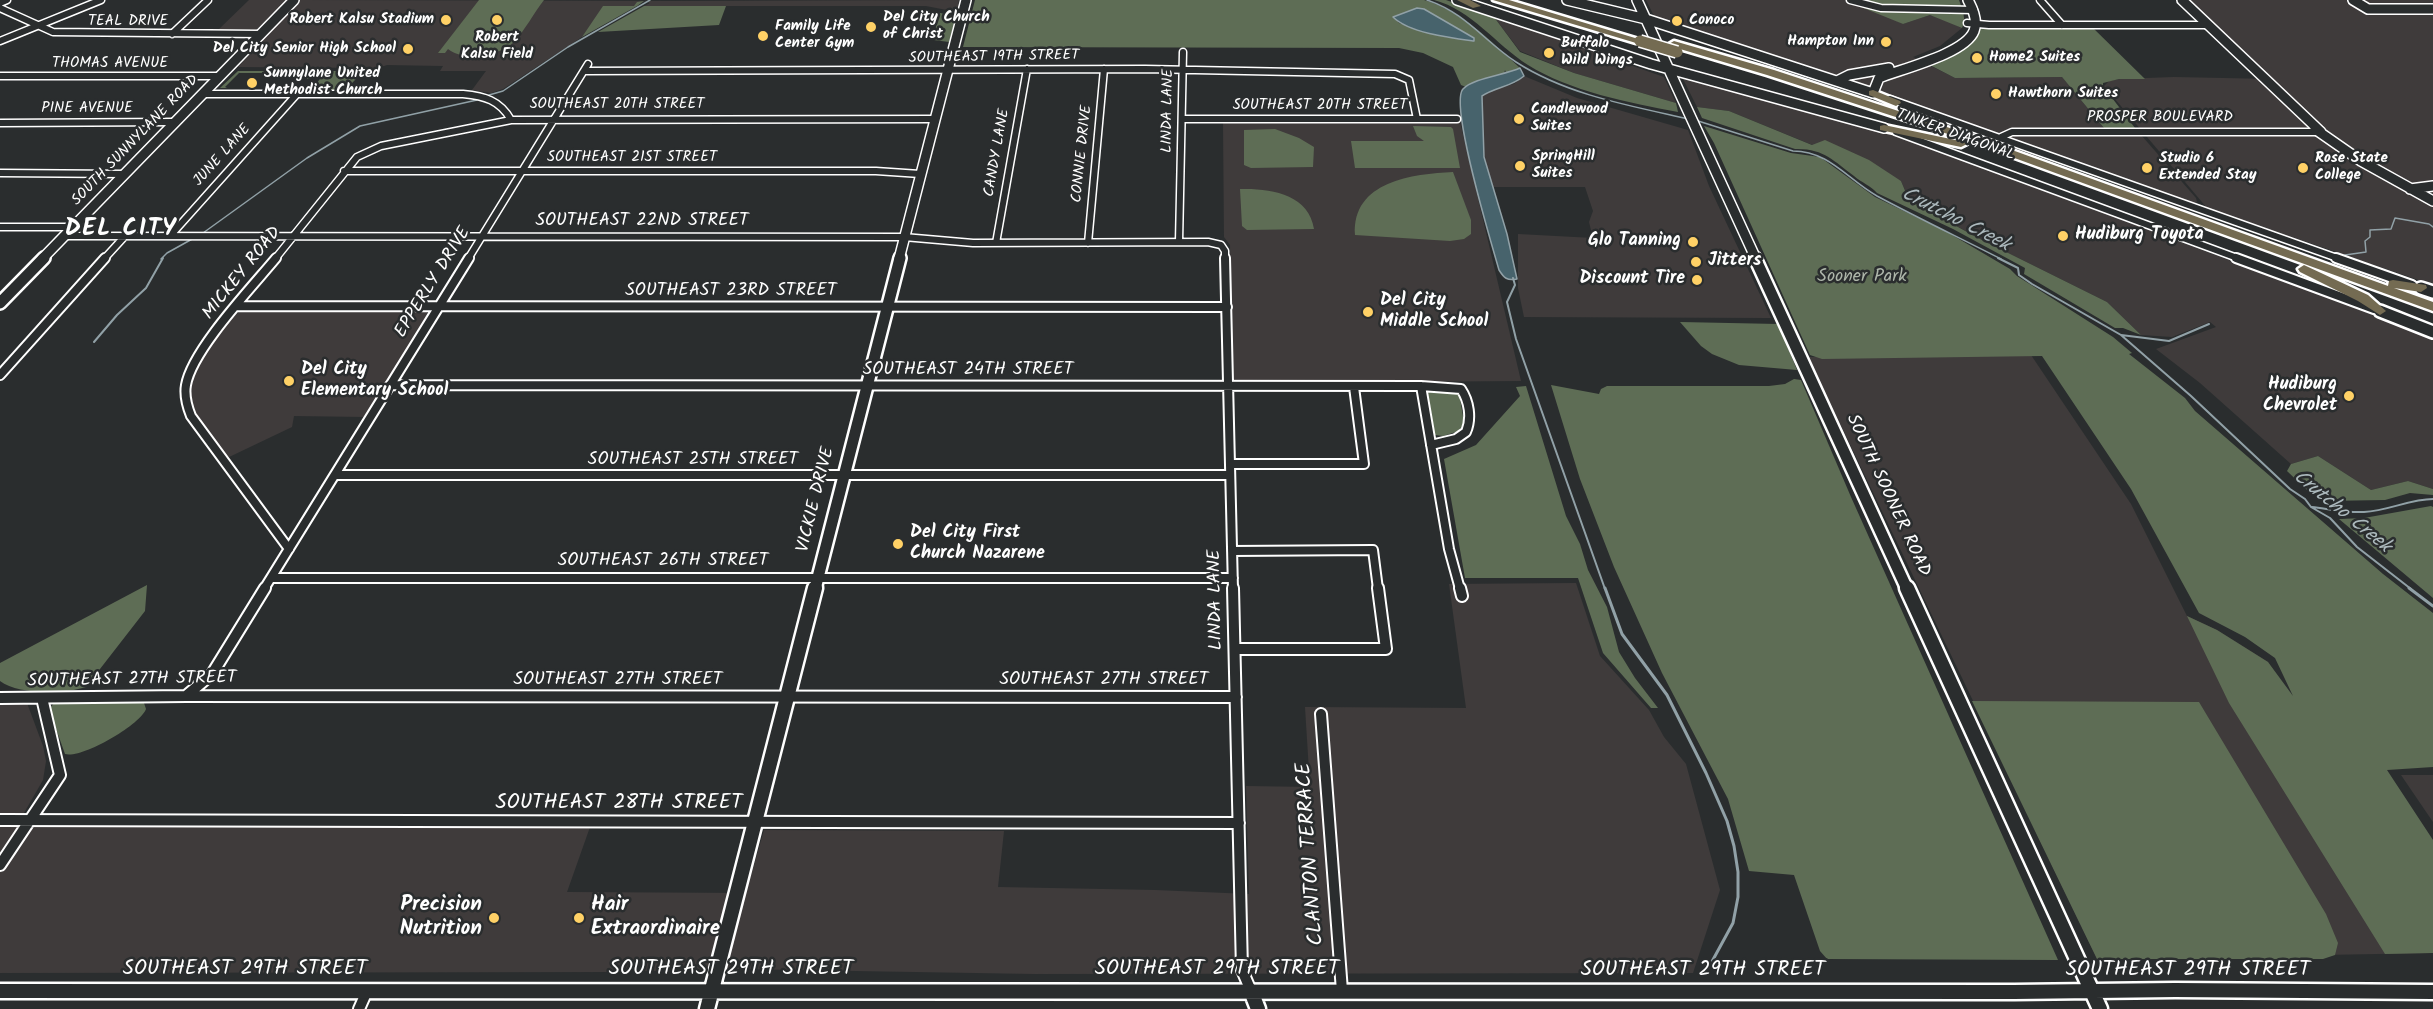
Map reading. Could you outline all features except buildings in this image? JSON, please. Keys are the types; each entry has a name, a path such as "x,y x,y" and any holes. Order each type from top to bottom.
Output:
{"highway":[{"path":"1462,0 1476,6"},
{"name":"TINKER DIAGONAL","path":"1498,0 1639,37"},
{"name":"TINKER DIAGONAL","path":"1521,0 1999,143 2252,241 2433,306"},
{"name":"TINKER DIAGONAL","path":"1676,48 1820,94 1966,145 2433,316"},
{"path":"1873,93 1999,143"},
{"path":"1884,128 1966,145"},
{"path":"2252,241 2399,286 2427,290"},
{"path":"2301,267 2363,298 2380,311"}],"street":[{"path":"0,3 7,0"},
{"path":"0,41 100,0"},
{"path":"172,34 208,0"},
{"name":"SOUTH SUNNYLANE ROAD","path":"0,303 294,0"},
{"name":"VICKIE DRIVE","path":"706,1009 966,0"},
{"name":"TINKER DIAGONAL","path":"1457,0 1669,69 1884,128 2433,332"},
{"path":"1567,0 1646,19 1873,93 1879,78 1953,49 1966,41 1972,35 1968,0"},
{"name":"SOUTH SOONER ROAD","path":"1638,0 2100,1009"},
{"path":"1850,0 1881,8 1970,10"},
{"path":"1961,0 1970,10"},
{"path":"2040,0 2062,25"},
{"path":"2182,0 2298,111 2311,120 2320,132 2432,197"},
{"path":"2352,0 2368,9 2433,9"},
{"path":"2362,0 2370,7 2368,9"},
{"name":"TEAL DRIVE","path":"0,8 53,32 261,34"},
{"path":"1971,23 2208,25"},
{"path":"1837,81 1846,75 1876,72 1946,46 1971,23"},
{"path":"1654,37 1663,31 1677,30"},
{"name":"LINDA LANE","path":"1179,242 1183,52"},
{"name":"SOUTHEAST 19TH STREET","path":"586,68 946,71 1104,69 1395,74 1409,80 1417,119"},
{"name":"EPPERLY DRIVE","path":"186,696 212,674 586,68"},
{"name":"CANDY LANE","path":"996,243 1027,69"},
{"name":"CONNIE DRIVE","path":"1088,243 1104,69"},
{"name":"THOMAS AVENUE","path":"0,76 220,76"},
{"name":"SOUTHEAST 20TH STREET","path":"202,94 472,95 501,104 511,120 555,118 934,119"},
{"name":"JUNE LANE","path":"170,236 297,94"},
{"name":"SOUTHEAST 20TH STREET","path":"1182,119 1457,119"},
{"name":"MICKEY ROAD","path":"289,549 191,416 184,402 188,374 199,353 357,157 381,146 511,120"},
{"name":"PINE AVENUE","path":"0,123 175,122"},
{"name":"PROSPER BOULEVARD","path":"1999,143 2012,132 2320,132"},
{"name":"TINKER DIAGONAL","path":"1999,143 2427,290"},
{"name":"SOUTHEAST 21ST STREET","path":"344,171 876,171 920,174"},
{"path":"0,173 124,174"},
{"path":"2415,188 2433,186"},
{"path":"0,235 4,227 72,227"},
{"path":"0,375 126,236"},
{"name":"SOUTHEAST 22ND STREET","path":"63,237 904,237 996,243 1208,242 1221,245"},
{"name":"LINDA LANE","path":"1221,245 1226,251 1242,970 1251,991"},
{"name":"SOUTHEAST 23RD STREET","path":"236,306 1227,307"},
{"name":"SOUTHEAST 24TH STREET","path":"390,386 1421,386 1461,389 1465,393 1471,422 1469,430 1461,436 1431,445"},
{"path":"1421,386 1449,549 1462,596"},
{"path":"1230,464 1364,464 1354,387"},
{"name":"SOUTHEAST 25TH STREET","path":"335,475 1230,475"},
{"path":"1232,551 1373,550 1386,649 1235,649"},
{"name":"SOUTHEAST 26TH STREET","path":"272,578 1233,578"},
{"name":"SOUTHEAST 27TH STREET","path":"0,698 186,696 1236,697"},
{"path":"0,865 60,775 42,698"},
{"name":"CLANTON TERRACE","path":"1321,714 1342,991"},
{"name":"SOUTHEAST 28TH STREET","path":"0,820 1239,824"},
{"name":"SOUTHEAST 29TH STREET","path":"0,991 2229,990 2433,992"},
{"path":"359,1009 366,991"},
{"path":"1251,991 1258,1009"}],"shaded area":[{"path":"249,0 286,0 256,30 218,30"},
{"name":"Del City Senior High School","path":"300,0 959,0 957,12 926,6 644,6 650,3 644,1 582,37 503,89 491,93 472,90 486,71 440,71 443,66 238,67"},
{"path":"1646,0 1854,0 1903,24 1930,15 1936,16 1962,28 1940,46 1913,57 1955,78 2062,77 2104,128 2135,128 2196,198 2197,202 2195,204 1902,99 1656,20"},
{"name":"Rose State College","path":"2188,0 2433,0 2433,285 2207,208 2104,86 2109,81 2120,79 2174,77 2270,79"},
{"path":"1494,17 1664,77 1676,103 1574,73 1520,51"},
{"path":"1524,76 1577,98 1688,130 1709,186 1771,318 1524,317 1518,288 1518,234 1593,238 1589,222 1593,211 1585,187 1493,187 1484,157 1482,96 1494,89 1514,84"},
{"path":"1682,77 1861,123 2433,336 2433,489 2408,481 2371,490 2318,456 2291,464 2200,383 2156,349 2216,327 2210,322 2172,337 2141,335 2107,302 1978,238 1909,199 1901,181 1729,111 1697,107"},
{"name":"Del City Middle School","path":"1223,121 1460,122 1521,381 1239,383 1232,378 1230,245 1224,237"},
{"name":"Del City Elementary School","path":"385,309 426,311 429,315 366,417 294,416 292,427 227,458 192,410 189,384 193,374 204,353 238,311"},
{"path":"2031,355 2131,504 2187,616 2217,630 2268,662 2433,940 2433,953 2097,959 1808,357"},
{"path":"1576,583 1600,656 1649,710 1664,737 1686,764 1720,890 1693,973 1035,974 735,969 608,972 0,973 0,703 27,703 43,746 46,761 43,780 17,825 590,827 567,892 746,893 764,830 1004,831 998,887 1249,894 1246,786 1310,787 1305,707 1466,708 1449,584"},
{"path":"2401,775 2433,775 2433,822"}],"green space":[{"name":"Robert Kalsu Field","path":"479,0 544,0 514,42 500,51 482,56 463,55 448,49 445,53 438,53"},
{"path":"975,0 1424,0 1464,19 1520,68 1507,75 1505,70 1504,74 1466,87 1461,85 1453,67 1423,53 1399,48 963,47","holes":["1424,9 1474,38 1474,41 1445,37 1399,23 1395,18"]},
{"path":"1434,0 1446,0 1494,17 1520,52 1574,73 1676,103 1678,112 1600,95 1544,74 1516,57 1472,19"},
{"path":"1854,0 1959,0 1964,21 1962,28 1930,15 1903,24 1851,3"},
{"path":"644,1 582,37 603,6 634,6 637,2"},
{"path":"644,6 726,6 719,25 598,32"},
{"path":"929,13 956,16 949,42 926,39 933,38 936,16"},
{"path":"2091,26 2145,79 2119,79 2103,83 2135,128 2104,128 2062,77 1955,78 1924,62 1958,48 1977,27"},
{"path":"238,71 358,71 361,73 349,86 334,92 310,91 320,79 305,79 309,73 239,73 225,87 227,88 220,88"},
{"path":"1697,107 1729,111 1812,145 1825,140 1869,160 1901,181 1909,200 1978,238 2107,302 2141,335 2123,328 2115,328 2024,274 2025,268 1953,229 1877,193 1828,156 1805,149 1795,149 1702,118"},
{"path":"1413,126 1451,127 1460,168 1355,168 1351,141 1424,141 1417,136"},
{"name":"Sooner Park","path":"1704,126 1791,153 1820,157 1875,197 1947,232 2010,269 2017,276 2113,337 2132,353 2129,354 2185,398 2195,411 2383,574 2433,613 2433,767 2387,770 2433,840 2433,953 2385,954 2229,703 2187,616 2217,630 2268,662 2293,696 2275,658 2245,637 2199,613 2131,489 2042,356 1822,359 1810,355 1714,143"},
{"path":"1275,129 1299,138 1314,147 1313,167 1251,168 1244,165 1244,130"},
{"path":"1453,172 1471,220 1471,234 1464,239 1450,241 1355,235 1357,217 1363,203 1374,192 1404,179"},
{"path":"1240,189 1275,192 1296,201 1311,217 1314,229 1247,230 1242,226"},
{"path":"1680,322 1778,324 1797,370 1739,365 1712,354 1701,346"},
{"path":"1794,379 1801,380 2058,960 1827,959 1820,951 1794,875 1749,871 1728,799 1662,673 1614,567 1580,479 1551,385 1599,394 1601,389 1607,386 1769,386 1785,384"},
{"path":"1526,386 1566,516 1580,544 1588,570 1607,607 1619,652 1658,708 1651,708 1603,653 1578,578 1465,578 1444,459 1476,445 1520,396 1516,387"},
{"path":"1430,389 1459,393 1464,422 1459,431 1443,436 1435,435 1428,394"},
{"path":"2318,456 2371,490 2408,481 2433,489 2433,495 2410,493 2385,500 2324,501 2311,494 2287,471 2291,464"},
{"path":"2433,507 2433,598 2339,519 2364,518"},
{"path":"147,585 145,611 86,687 42,692 18,689 0,681 0,663"},
{"path":"138,700 144,703 146,709 122,732 97,746 73,754 65,754 49,709 56,701"},
{"path":"1972,701 2199,702 2326,914 2338,943 2335,955 2323,959 2097,959"}],"water":[{"path":"1417,8 1424,9 1474,38 1474,41 1420,31 1400,23 1393,17"},
{"path":"1520,68 1524,76 1482,96 1484,157 1507,234 1517,279 1511,280 1504,277 1499,270 1488,233 1466,146 1460,100 1463,89 1468,85"}],"waterway":[{"path":"489,95 503,91 568,47 650,0"},
{"name":"Crutcho Creek","path":"1427,0 1453,12 1516,62 1556,83 1600,98 1689,119"},
{"path":"203,233 307,158 360,126 477,100"},
{"name":"Crutcho Creek","path":"1695,120 1793,151 1817,156 1837,167 1877,196 2001,259"},
{"path":"2345,255 2366,252 2365,241 2370,237 2370,230 2391,229 2395,218 2429,224 2433,227"},
{"path":"161,259 167,253 194,238"},
{"path":"94,342 117,315 146,288 163,258"},
{"name":"Crutcho Creek","path":"1998,258 2018,268 2019,275 2032,284 2121,335"},
{"path":"1513,278 1515,285 1507,302 1516,339 1605,589"},
{"path":"2121,335 2169,341 2209,324"},
{"name":"Crutcho Creek","path":"2121,335 2191,396 2290,489 2305,499 2311,507 2330,518 2357,547 2411,589"},
{"path":"2312,507 2364,512 2433,499"},
{"path":"1605,588 1622,634 1667,695 1706,773 1727,821 1734,846 1738,872 1738,897 1733,923 1709,967"},
{"name":"Crutcho Creek","path":"2409,588 2433,606"}],"place":[{"name":"Robert Kalsu Stadium","path":"446,20"},
{"name":"Robert Kalsu Field","path":"497,20"},
{"name":"Conoco","path":"1677,21"},
{"name":"Del City Church of Christ","path":"871,27"},
{"name":"Family Life Center Gym","path":"763,36"},
{"name":"Hampton Inn","path":"1886,42"},
{"name":"Del City Senior High School","path":"408,49"},
{"name":"Buffalo Wild Wings","path":"1549,53"},
{"name":"Home2 Suites","path":"1977,58"},
{"name":"Sunnylane United Methodist Church","path":"252,83"},
{"name":"Hawthorn Suites","path":"1996,94"},
{"name":"Candlewood Suites","path":"1519,119"},
{"name":"SpringHill Suites","path":"1520,166"},
{"name":"Studio 6 Extended Stay","path":"2147,168"},
{"name":"Rose State College","path":"2303,168"},
{"name":"Hudiburg Toyota","path":"2063,236"},
{"name":"Glo Tanning","path":"1693,242"},
{"name":"Jitters","path":"1696,262"},
{"name":"Discount Tire","path":"1697,280"},
{"name":"Del City Middle School","path":"1368,312"},
{"name":"Del City Elementary School","path":"289,381"},
{"name":"Hudiburg Chevrolet","path":"2349,396"},
{"name":"Del City First Church Nazarene","path":"898,544"},
{"name":"Precision Nutrition","path":"494,918"},
{"name":"Hair Extraordinaire","path":"579,918"}],"district":[{"name":"DEL CITY","path":"121,231"}]}
